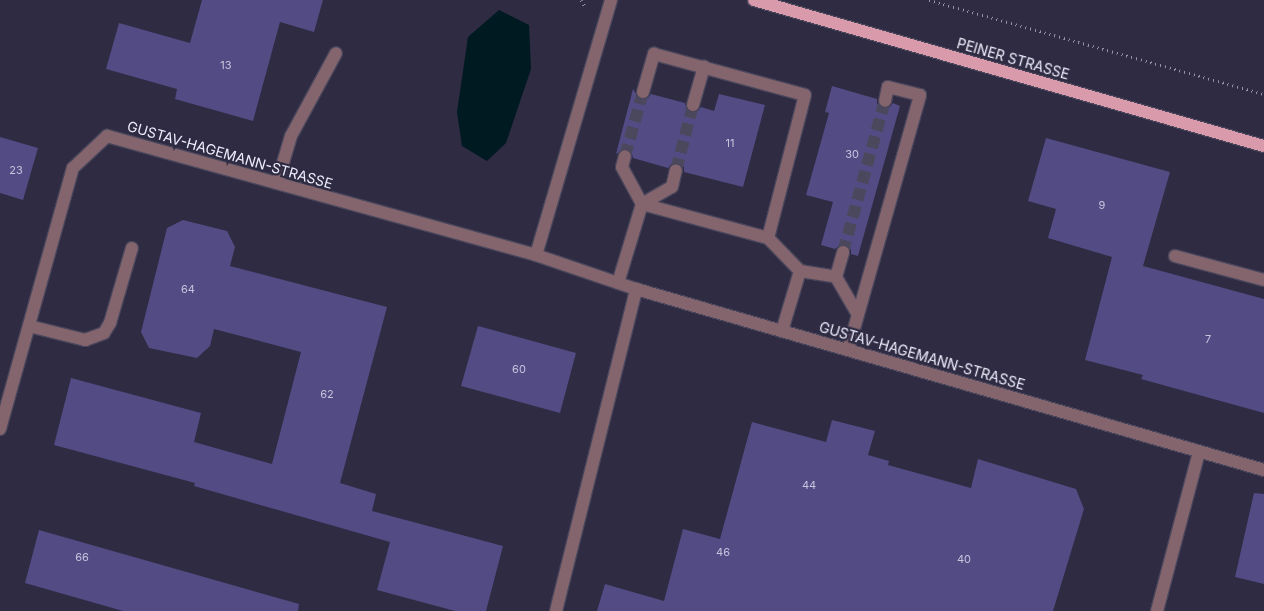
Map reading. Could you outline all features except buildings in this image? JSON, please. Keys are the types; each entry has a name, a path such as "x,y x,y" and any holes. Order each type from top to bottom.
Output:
{"main road":[{"name":"PEINER STRASSE","path":"754,0 1264,146"}],"street":[{"path":"536,256 611,0"},
{"path":"277,183 290,136 336,54"},
{"path":"643,92 654,54 805,95 768,238"},
{"path":"694,105 704,67"},
{"path":"848,350 920,95 888,87 884,101"},
{"name":"GUSTAV-HAGEMANN-STRASSE","path":"0,429 74,168 107,136 536,256 636,289 1264,470"},
{"path":"625,156 622,167 642,204 768,238 800,271 836,277"},
{"path":"618,283 642,204 672,187 676,170"},
{"path":"29,326 85,340 104,333 110,323 132,248"},
{"path":"843,252 836,277 858,314"},
{"path":"1175,256 1264,280"},
{"path":"782,331 800,271"},
{"path":"556,611 636,289"},
{"path":"1157,611 1199,452"}],"path":[{"path":"929,0 1264,94"}],"water":[{"path":"499,10 529,25 531,69 506,143 487,161 462,146 457,112 468,37"}],"tunnel":[{"path":"625,156 643,92"},
{"path":"843,252 885,101"},
{"path":"676,170 693,105"}]}
